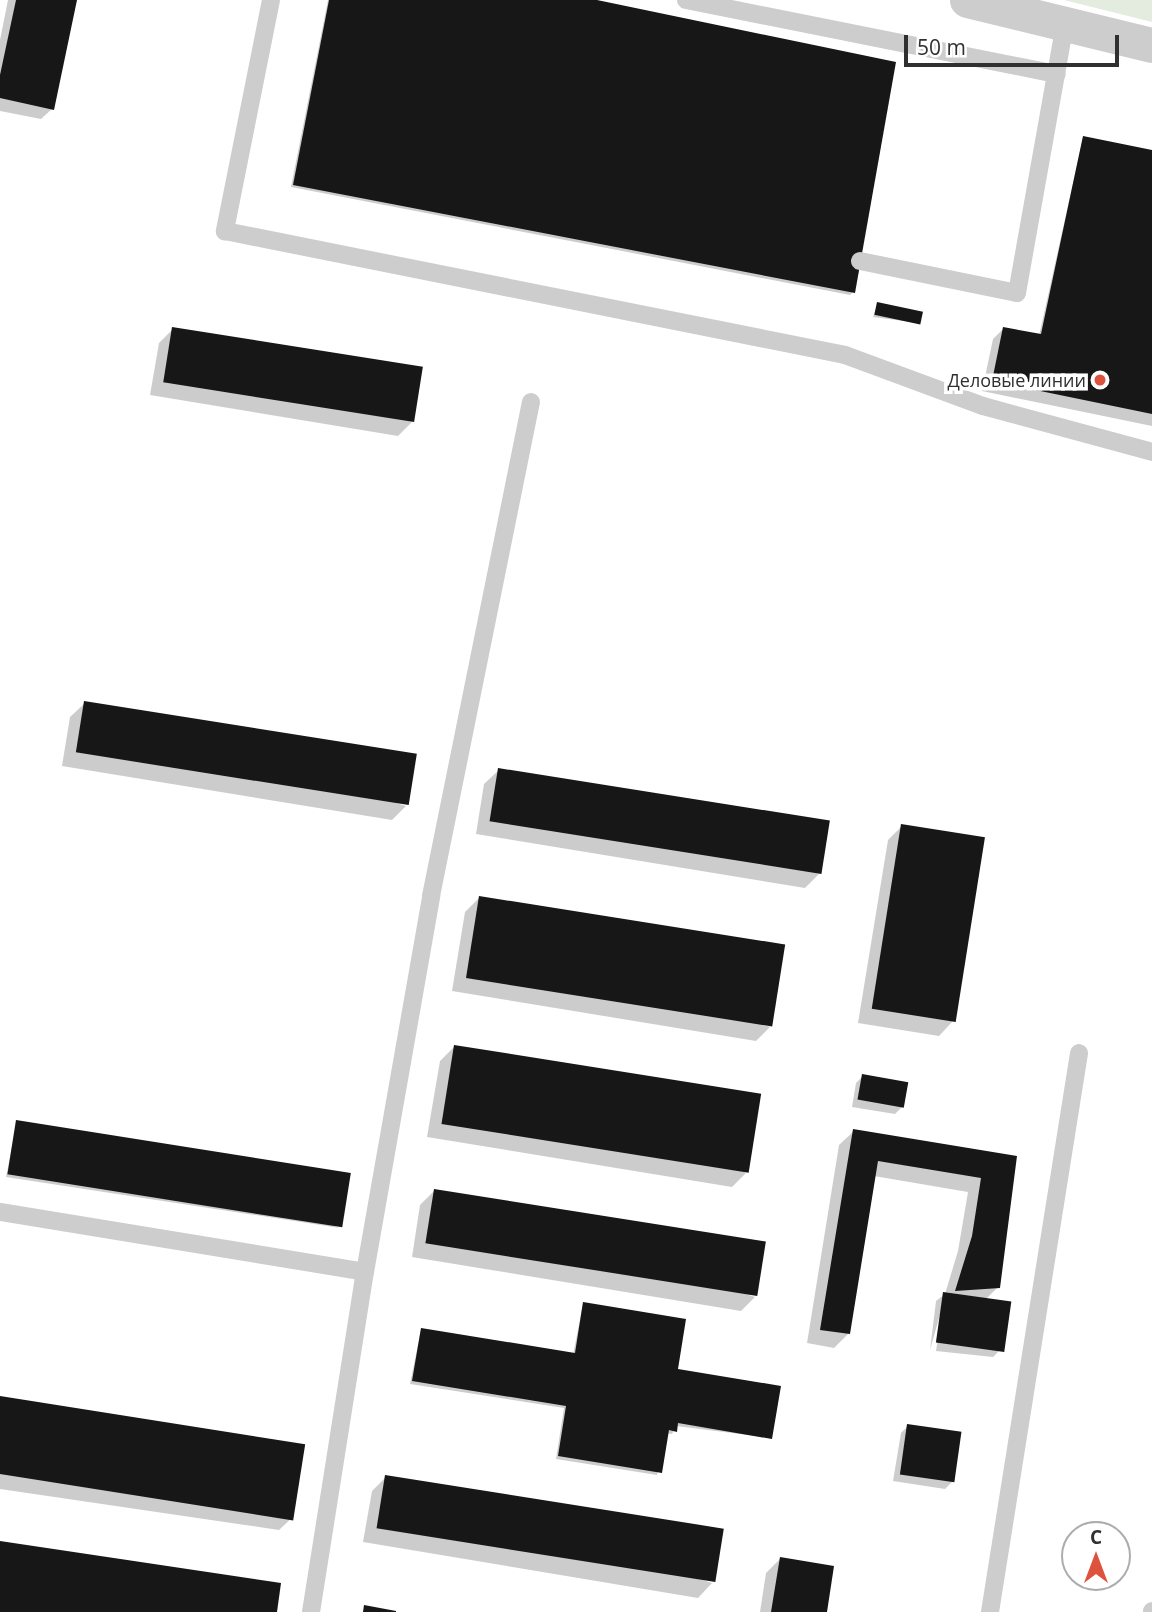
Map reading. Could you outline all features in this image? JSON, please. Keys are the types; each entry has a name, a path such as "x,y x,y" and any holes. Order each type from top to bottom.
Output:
{"street":[{"path":"967,0 1066,11 1152,45"}],"lane":[{"path":"271,0 225,231 845,355 983,406 1152,452"},
{"path":"686,0 1057,74"},
{"path":"860,261 1017,292 1066,11"},
{"path":"310,1612 365,1272 434,882 531,402"},
{"path":"990,1612 1079,1053"},
{"path":"0,1212 365,1272"}],"shaded area":[{"path":"1064,0 1152,0 1152,22"}],"building":[{"path":"16,0 77,0 54,110 0,98 0,75"},
{"path":"329,0 597,0 896,62 855,293 293,185"},
{"path":"1083,136 1152,150 1152,414 992,381 1003,327 1041,334"},
{"path":"877,302 923,312 920,324 874,315"},
{"path":"172,327 423,367 414,422 163,382"},
{"path":"84,701 417,754 409,805 76,752"},
{"path":"498,768 830,821 821,874 490,821"},
{"path":"901,824 985,837 956,1022 872,1009"},
{"path":"479,896 785,944 772,1026 466,978"},
{"path":"454,1045 761,1094 749,1173 441,1124"},
{"path":"862,1074 908,1082 904,1108 857,1100"},
{"path":"16,1120 351,1173 342,1227 7,1174"},
{"path":"853,1129 1017,1156 1000,1288 955,1291 972,1236 981,1178 878,1161 850,1334 820,1330"},
{"path":"434,1189 766,1242 757,1296 425,1243"},
{"path":"943,1292 1011,1302 1004,1352 936,1343"},
{"path":"583,1302 686,1319 678,1369 781,1386 772,1439 678,1423 677,1432 669,1430 662,1473 558,1456 566,1406 412,1381 421,1328 575,1353"},
{"path":"0,1396 305,1444 293,1520 0,1474"},
{"path":"907,1424 961,1432 954,1482 900,1475"},
{"path":"385,1475 724,1529 715,1582 377,1528"},
{"path":"0,1541 281,1583 277,1612 0,1612"},
{"path":"780,1557 834,1566 827,1612 771,1612"},
{"path":"364,1605 396,1611 396,1612 363,1612"}],"place":[{"name":"Деловые линии","path":"1100,380"}]}
